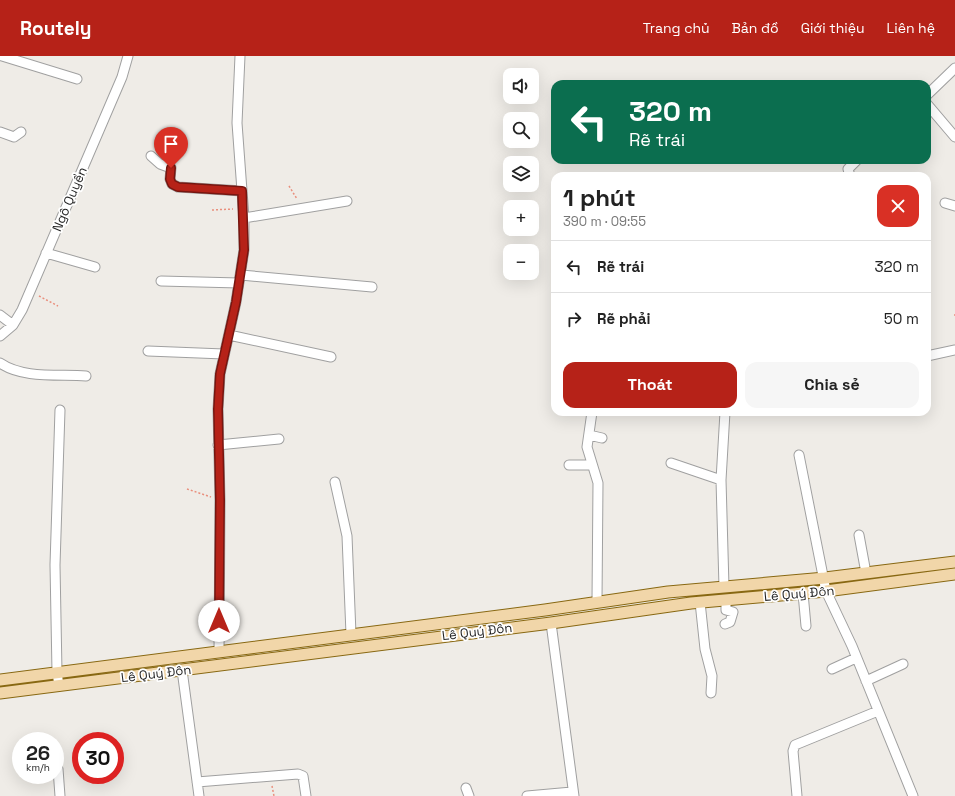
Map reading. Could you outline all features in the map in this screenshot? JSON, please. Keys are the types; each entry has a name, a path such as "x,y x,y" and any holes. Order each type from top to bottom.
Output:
{"main road":[{"name":"Lê Quý Đôn","path":"0,680 545,610 598,601 668,592 825,578 955,562"},
{"name":"Lê Quý Đôn","path":"0,693 551,623 700,602 826,591 955,574"},
{"path":"438,623 440,636"}],"street":[{"path":"2,56 77,80"},
{"name":"Ngô Quyền","path":"0,336 13,324 22,310 122,77 128,56"},
{"path":"219,651 218,560 220,500 218,445 220,374 240,279 244,250 244,214 237,123 240,56"},
{"path":"931,90 955,68"},
{"path":"931,109 955,137"},
{"path":"0,132 14,137 21,132"},
{"path":"151,156 160,164 171,168 170,179 172,184 178,187 242,191"},
{"path":"849,172 848,169 853,164"},
{"path":"244,214 297,209 347,201"},
{"path":"945,203 955,206"},
{"path":"46,254 95,267"},
{"path":"161,281 240,279 372,287"},
{"path":"0,315 13,324"},
{"path":"229,335 331,357"},
{"path":"931,355 955,350"},
{"path":"148,351 224,354"},
{"path":"0,363 8,368 22,373 86,376"},
{"path":"60,410 55,565 57,672 60,686"},
{"path":"591,416 587,447 598,483 598,601"},
{"path":"724,587 720,480 725,416"},
{"path":"589,434 602,438"},
{"path":"218,445 279,439"},
{"path":"799,455 825,578 826,591 856,658 913,796"},
{"path":"671,463 720,480"},
{"path":"569,465 592,465"},
{"path":"335,482 347,536 351,634"},
{"path":"859,535 866,573"},
{"path":"803,592 806,626"},
{"path":"725,624 730,622 733,614 726,610 726,600"},
{"path":"700,602 705,649 712,676 711,693"},
{"path":"526,796 573,794 551,623"},
{"path":"832,669 856,658"},
{"path":"866,682 903,664"},
{"path":"182,670 199,796"},
{"path":"797,796 792,751 795,745 878,711"},
{"path":"197,782 298,774 303,776 306,796"},
{"path":"59,784 60,796"}],"path":[{"path":"289,186 297,200 297,209"},
{"path":"212,210 244,214"},
{"path":"30,292 58,306"},
{"path":"187,489 220,500"}],"route":[{"path":"171,168 170,179 172,184 178,187 242,191 244,250 236,302 220,374 218,409 220,500 218,560 219,621"}]}
